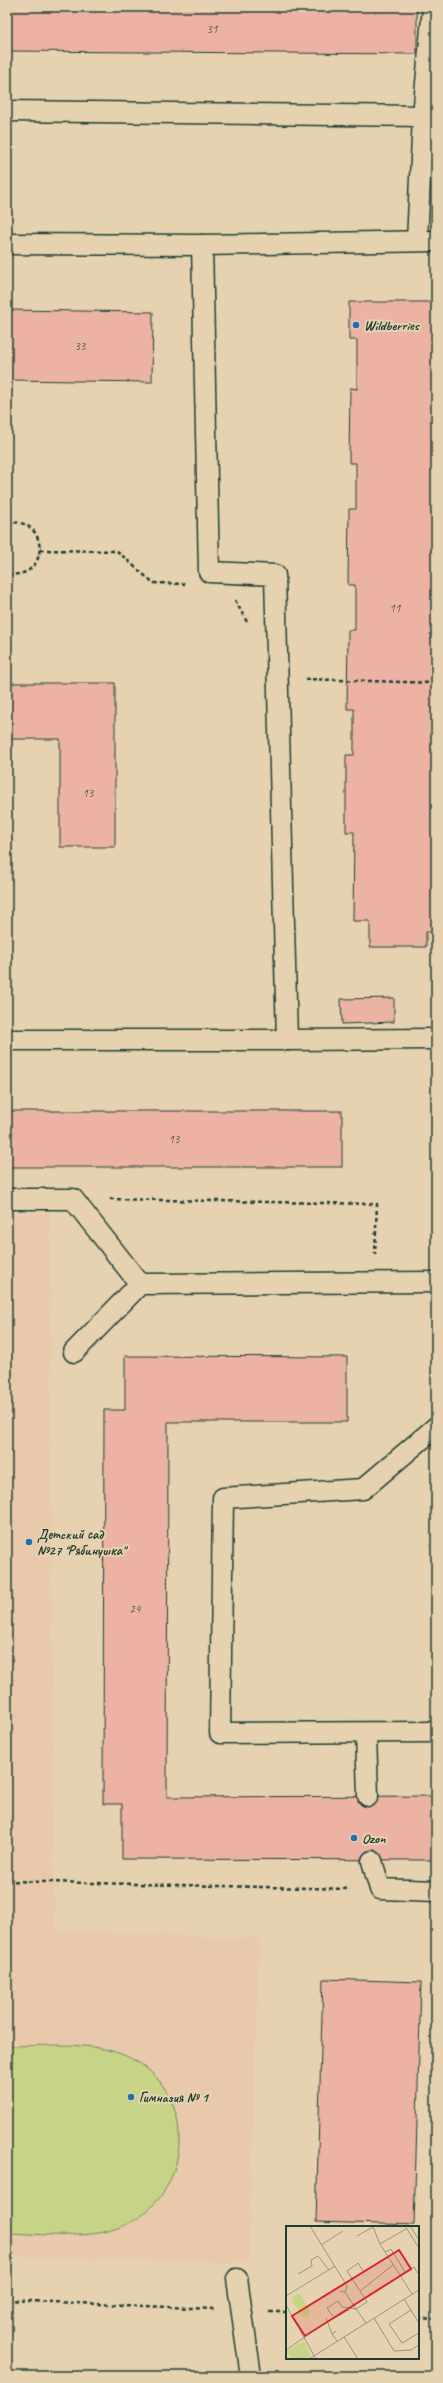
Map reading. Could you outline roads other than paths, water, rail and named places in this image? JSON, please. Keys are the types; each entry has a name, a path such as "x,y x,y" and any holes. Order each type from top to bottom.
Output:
{"lane":[{"path":"7,244 202,245 427,241 423,116 433,7"},
{"path":"7,111 423,116"},
{"path":"202,245 209,572 275,575 276,677 288,1040"},
{"path":"7,1040 436,1040"},
{"path":"7,1199 73,1199 140,1284"},
{"path":"74,1352 140,1284 436,1282"},
{"path":"436,1428 363,1489 223,1498 220,1733 366,1734 436,1732"},
{"path":"366,1734 368,1796"},
{"path":"372,1861 380,1889 436,1891"},
{"path":"237,2280 251,2376"}],"place":[{"name":"Wildberries","path":"356,325"},
{"name":"Детский сад №27 \"Рябинушка\"","path":"29,1542"},
{"name":"Ozon","path":"354,1838"},
{"name":"Гимназия № 1","path":"131,2097"}]}
